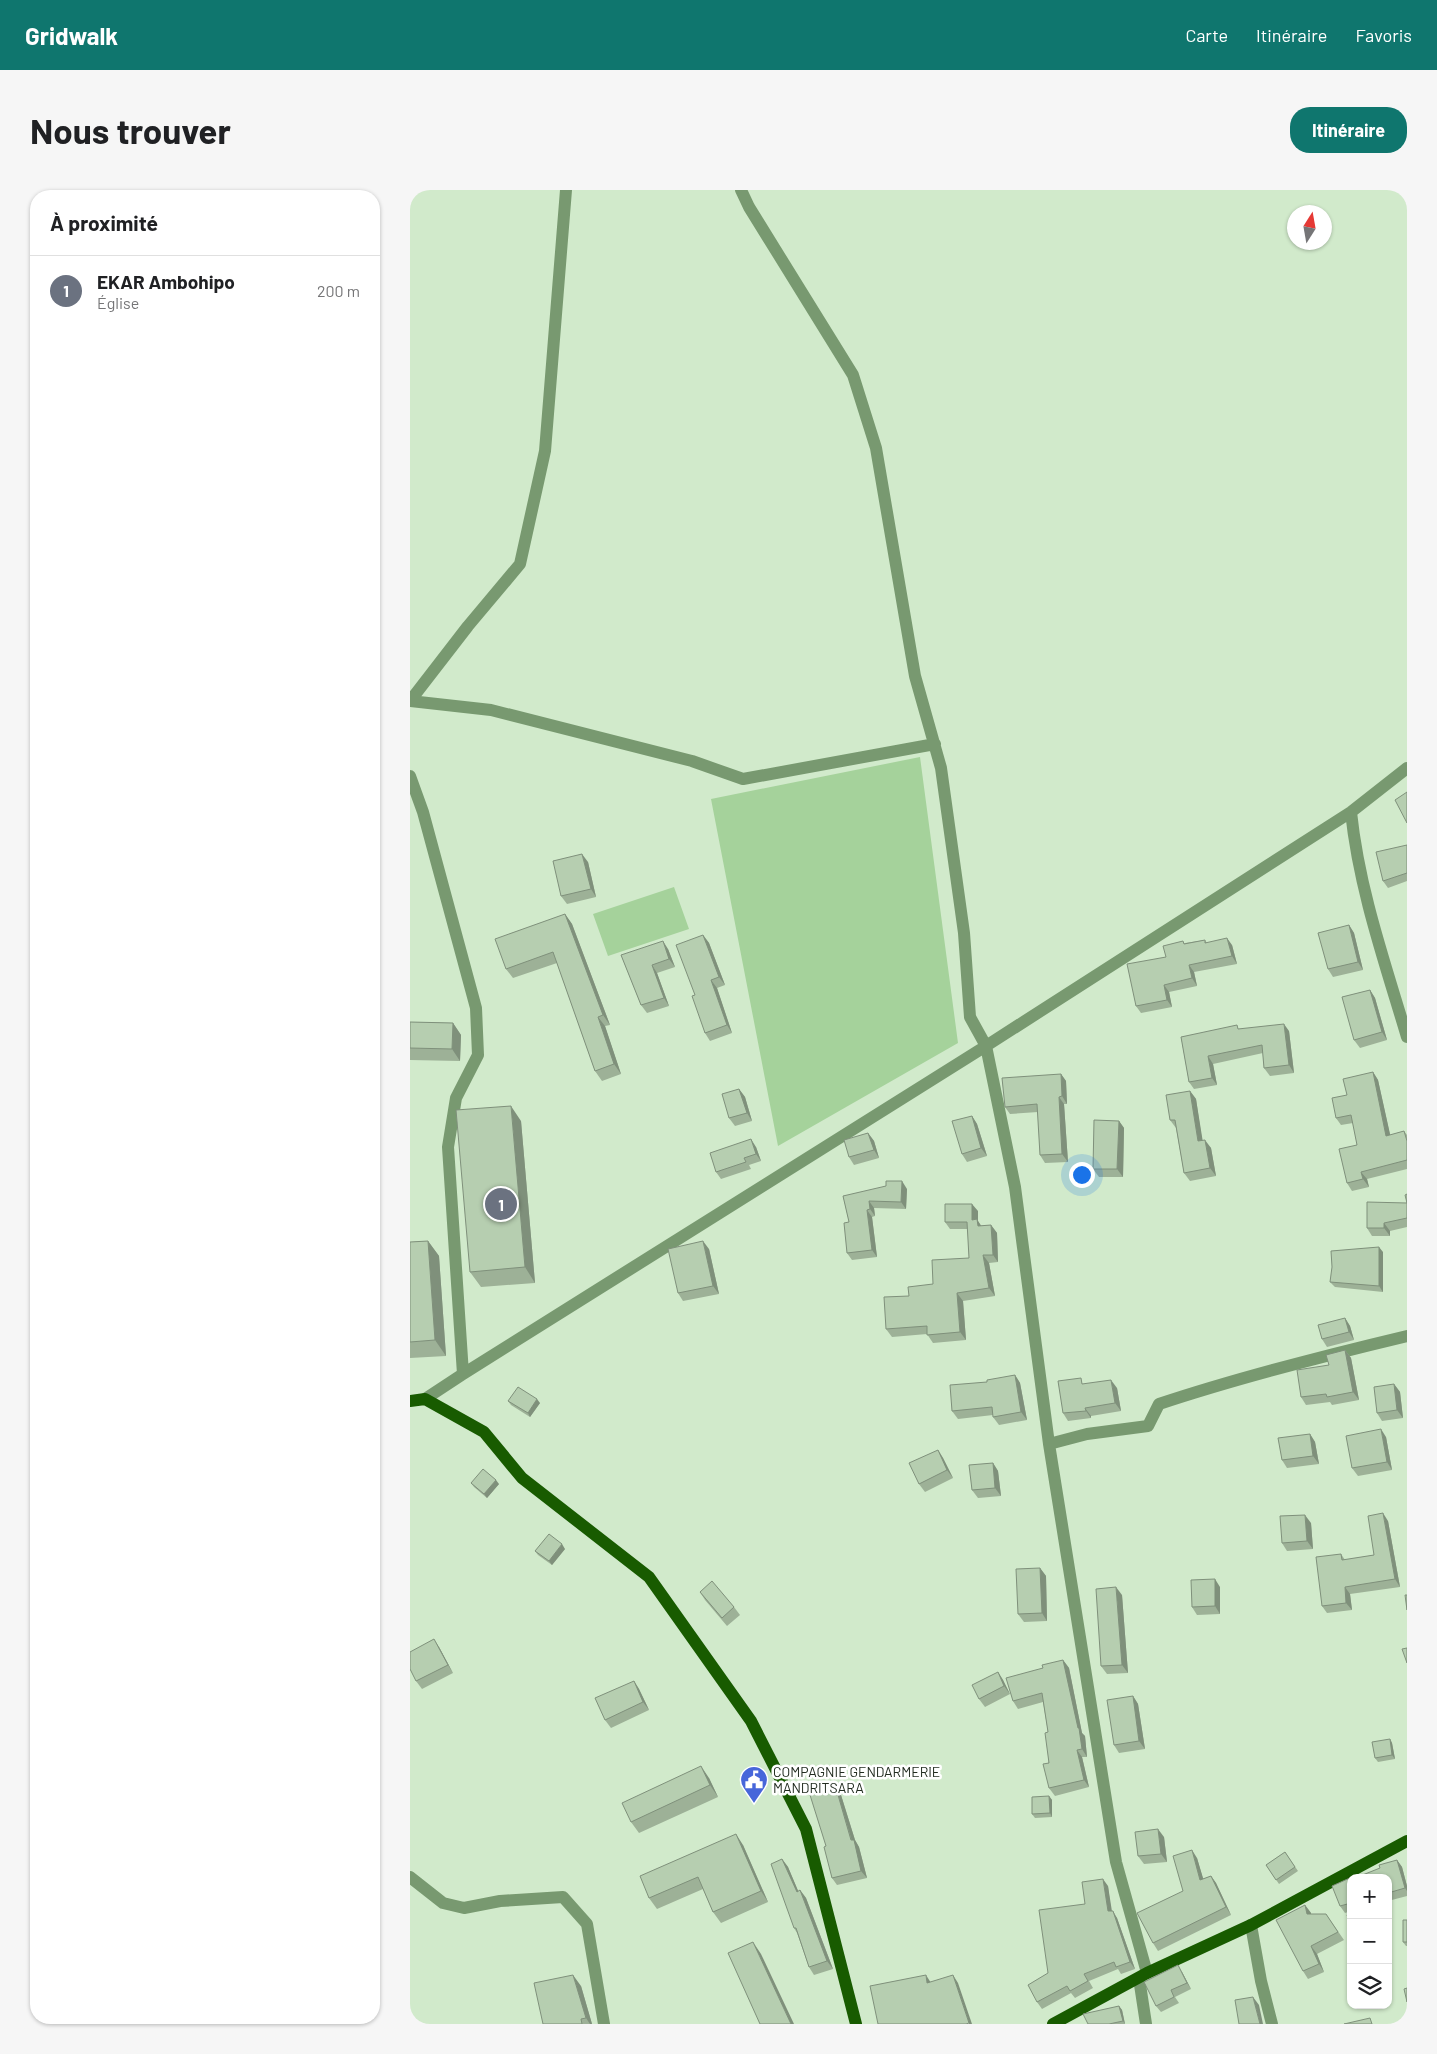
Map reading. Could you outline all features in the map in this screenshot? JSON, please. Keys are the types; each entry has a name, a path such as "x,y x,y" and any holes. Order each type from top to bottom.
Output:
{"main road":[{"path":"410,1401 425,1399 484,1432 522,1478 649,1577 751,1721 806,1829 856,2024"},
{"path":"1053,2024 1143,1976 1250,1925 1407,1841"}],"street":[{"path":"410,701 468,626 520,564 545,451 566,190"},
{"path":"741,190 749,207 853,375 876,448 915,676 942,768 964,933 970,1017 986,1046 1015,1187 1049,1444 1116,1862 1143,1976 1146,2024"},
{"path":"410,701 491,710 692,761 743,778 935,744"},
{"path":"425,1399 986,1046 1351,812 1407,768"},
{"path":"410,776 423,812 476,1008 478,1055 456,1098 448,1146 463,1374"},
{"path":"1351,812 1354,848 1368,907 1407,1037"},
{"path":"1049,1444 1087,1434 1148,1426 1159,1404 1212,1386 1315,1358 1407,1336"},
{"path":"410,1878 443,1903 464,1908 500,1901 563,1897 587,1924 604,2024"},
{"path":"1250,1925 1272,2024"}],"green space":[{"path":"920,757 958,1043 778,1146 711,799"},
{"path":"674,887 689,929 608,956 593,914"}],"building":[{"path":"1407,792 1407,823 1395,800"},
{"path":"1407,845 1407,873 1383,881 1376,852"},
{"path":"582,854 591,889 561,896 553,861"},
{"path":"565,914 603,1015 598,1017 614,1064 595,1071 553,952 506,969 495,939"},
{"path":"1349,925 1358,962 1328,969 1318,933"},
{"path":"703,935 719,977 711,980 727,1025 705,1033 692,996 695,995 676,945"},
{"path":"1227,938 1232,956 1189,965 1192,978 1164,985 1167,1000 1136,1006 1127,964 1166,957 1163,946 1183,941 1184,944 1205,940 1205,943"},
{"path":"663,941 669,959 652,965 664,998 641,1005 621,955"},
{"path":"1370,990 1382,1032 1354,1040 1342,997"},
{"path":"410,1022 453,1023 452,1049 410,1048"},
{"path":"1284,1024 1289,1065 1264,1068 1262,1045 1208,1056 1212,1078 1189,1082 1181,1037 1237,1025 1238,1029"},
{"path":"1373,1072 1386,1136 1404,1131 1407,1141 1407,1160 1361,1172 1363,1179 1347,1183 1339,1149 1357,1145 1351,1115 1336,1118 1332,1098 1347,1095 1343,1079"},
{"path":"1061,1074 1062,1096 1059,1097 1062,1154 1040,1155 1037,1104 1005,1107 1002,1078"},
{"path":"739,1089 747,1113 729,1118 722,1094"},
{"path":"1190,1091 1198,1141 1205,1140 1210,1168 1184,1173 1175,1120 1170,1120 1166,1095"},
{"path":"511,1106 525,1267 470,1272 456,1110"},
{"path":"972,1116 981,1148 962,1154 952,1121"},
{"path":"1094,1120 1119,1121 1117,1169 1093,1169"},
{"path":"868,1133 874,1150 849,1157 844,1140"},
{"path":"751,1139 756,1154 744,1158 746,1162 716,1172 710,1153"},
{"path":"886,1181 902,1181 901,1202 869,1201 870,1209 867,1210 872,1250 847,1253 844,1223 849,1222 843,1196 886,1186"},
{"path":"1367,1202 1407,1203 1407,1218 1384,1223 1384,1228 1367,1228"},
{"path":"945,1204 972,1204 972,1220 977,1219 978,1226 991,1225 993,1255 983,1255 989,1288 957,1293 960,1332 927,1335 927,1326 886,1329 884,1297 909,1296 908,1287 933,1284 932,1260 969,1258 967,1222 945,1222"},
{"path":"428,1241 435,1340 410,1342 410,1242"},
{"path":"703,1241 713,1286 678,1293 668,1249"},
{"path":"1379,1247 1379,1286 1330,1282 1332,1267 1331,1251"},
{"path":"1345,1318 1349,1332 1322,1339 1318,1325"},
{"path":"1345,1350 1353,1392 1327,1397 1326,1394 1301,1397 1297,1370 1329,1365 1326,1355"},
{"path":"1015,1375 1021,1412 993,1417 992,1407 952,1411 950,1385 987,1382 987,1380"},
{"path":"1081,1378 1082,1384 1111,1380 1115,1403 1085,1408 1086,1411 1063,1413 1058,1381"},
{"path":"1394,1384 1397,1410 1377,1413 1374,1387"},
{"path":"518,1387 537,1399 528,1413 508,1401"},
{"path":"1381,1429 1387,1462 1352,1468 1346,1436"},
{"path":"1310,1434 1313,1456 1282,1460 1278,1438"},
{"path":"938,1450 947,1470 919,1484 909,1463"},
{"path":"993,1463 995,1488 972,1490 969,1465"},
{"path":"483,1469 496,1480 484,1494 471,1483"},
{"path":"1383,1513 1395,1579 1345,1587 1346,1603 1322,1606 1316,1557 1341,1554 1342,1560 1374,1555 1368,1516"},
{"path":"1305,1515 1307,1541 1282,1543 1280,1516"},
{"path":"549,1534 562,1544 549,1561 535,1551"},
{"path":"1040,1568 1042,1613 1018,1614 1016,1569"},
{"path":"1215,1579 1215,1606 1192,1607 1191,1580"},
{"path":"712,1581 734,1607 722,1618 700,1592"},
{"path":"1116,1587 1122,1665 1101,1666 1096,1589"},
{"path":"434,1639 448,1665 416,1681 410,1669 410,1652"},
{"path":"1407,1648 1407,1663 1402,1649"},
{"path":"1063,1660 1079,1728 1082,1749 1077,1750 1084,1780 1049,1788 1043,1764 1049,1763 1045,1733 1048,1732 1042,1693 1013,1701 1006,1678 1043,1668 1042,1665"},
{"path":"998,1672 1004,1686 979,1699 972,1685"},
{"path":"634,1681 643,1702 605,1720 595,1698"},
{"path":"1133,1696 1139,1741 1114,1745 1107,1700"},
{"path":"1390,1739 1392,1755 1375,1758 1372,1742"},
{"path":"701,1766 710,1785 631,1822 622,1803"},
{"path":"836,1788 851,1840 854,1840 861,1871 832,1878 824,1847 826,1846 810,1795"},
{"path":"1049,1796 1050,1813 1032,1814 1032,1797"},
{"path":"1158,1829 1161,1854 1138,1856 1135,1832"},
{"path":"736,1834 761,1891 713,1912 698,1877 649,1898 640,1876"},
{"path":"1192,1850 1200,1880 1211,1876 1226,1907 1153,1943 1137,1913 1183,1891 1173,1856"},
{"path":"1285,1852 1295,1867 1276,1880 1266,1865"},
{"path":"782,1859 797,1892 800,1890 827,1961 809,1967 771,1864"},
{"path":"1397,1860 1405,1888 1392,1892 1392,1874 1365,1874 1380,1868 1379,1865"},
{"path":"1103,1879 1108,1911 1113,1911 1130,1962 1116,1967 1114,1962 1084,1974 1088,1981 1070,1991 1067,1986 1037,2002 1028,1985 1048,1973 1039,1910 1085,1904 1082,1882"},
{"path":"1347,1879 1347,1904 1340,1906 1332,1886"},
{"path":"1305,1905 1307,1914 1326,1914 1338,1932 1311,1946 1319,1964 1303,1971 1276,1920"},
{"path":"1403,1920 1407,1920 1407,1942 1403,1942"},
{"path":"753,1942 791,2024 760,2024 728,1953"},
{"path":"1178,1965 1187,1983 1171,1990 1174,1997 1156,2006 1144,1982"},
{"path":"573,1975 586,2018 581,2019 582,2024 543,2024 534,1983"},
{"path":"926,1975 927,1983 953,1975 969,2023 878,2024 870,1986"},
{"path":"1407,1988 1407,2002 1404,1989"},
{"path":"1253,1997 1260,2024 1239,2024 1235,2000"},
{"path":"1119,2006 1123,2021 1109,2024 1088,2024 1083,2014"},
{"path":"1370,2018 1372,2024 1344,2024"}],"place":[{"name":"EKAR Ambohipo","path":"501,1204"},
{"name":"COMPAGNIE GENDARMERIE MANDRITSARA","path":"754,1804"}]}
